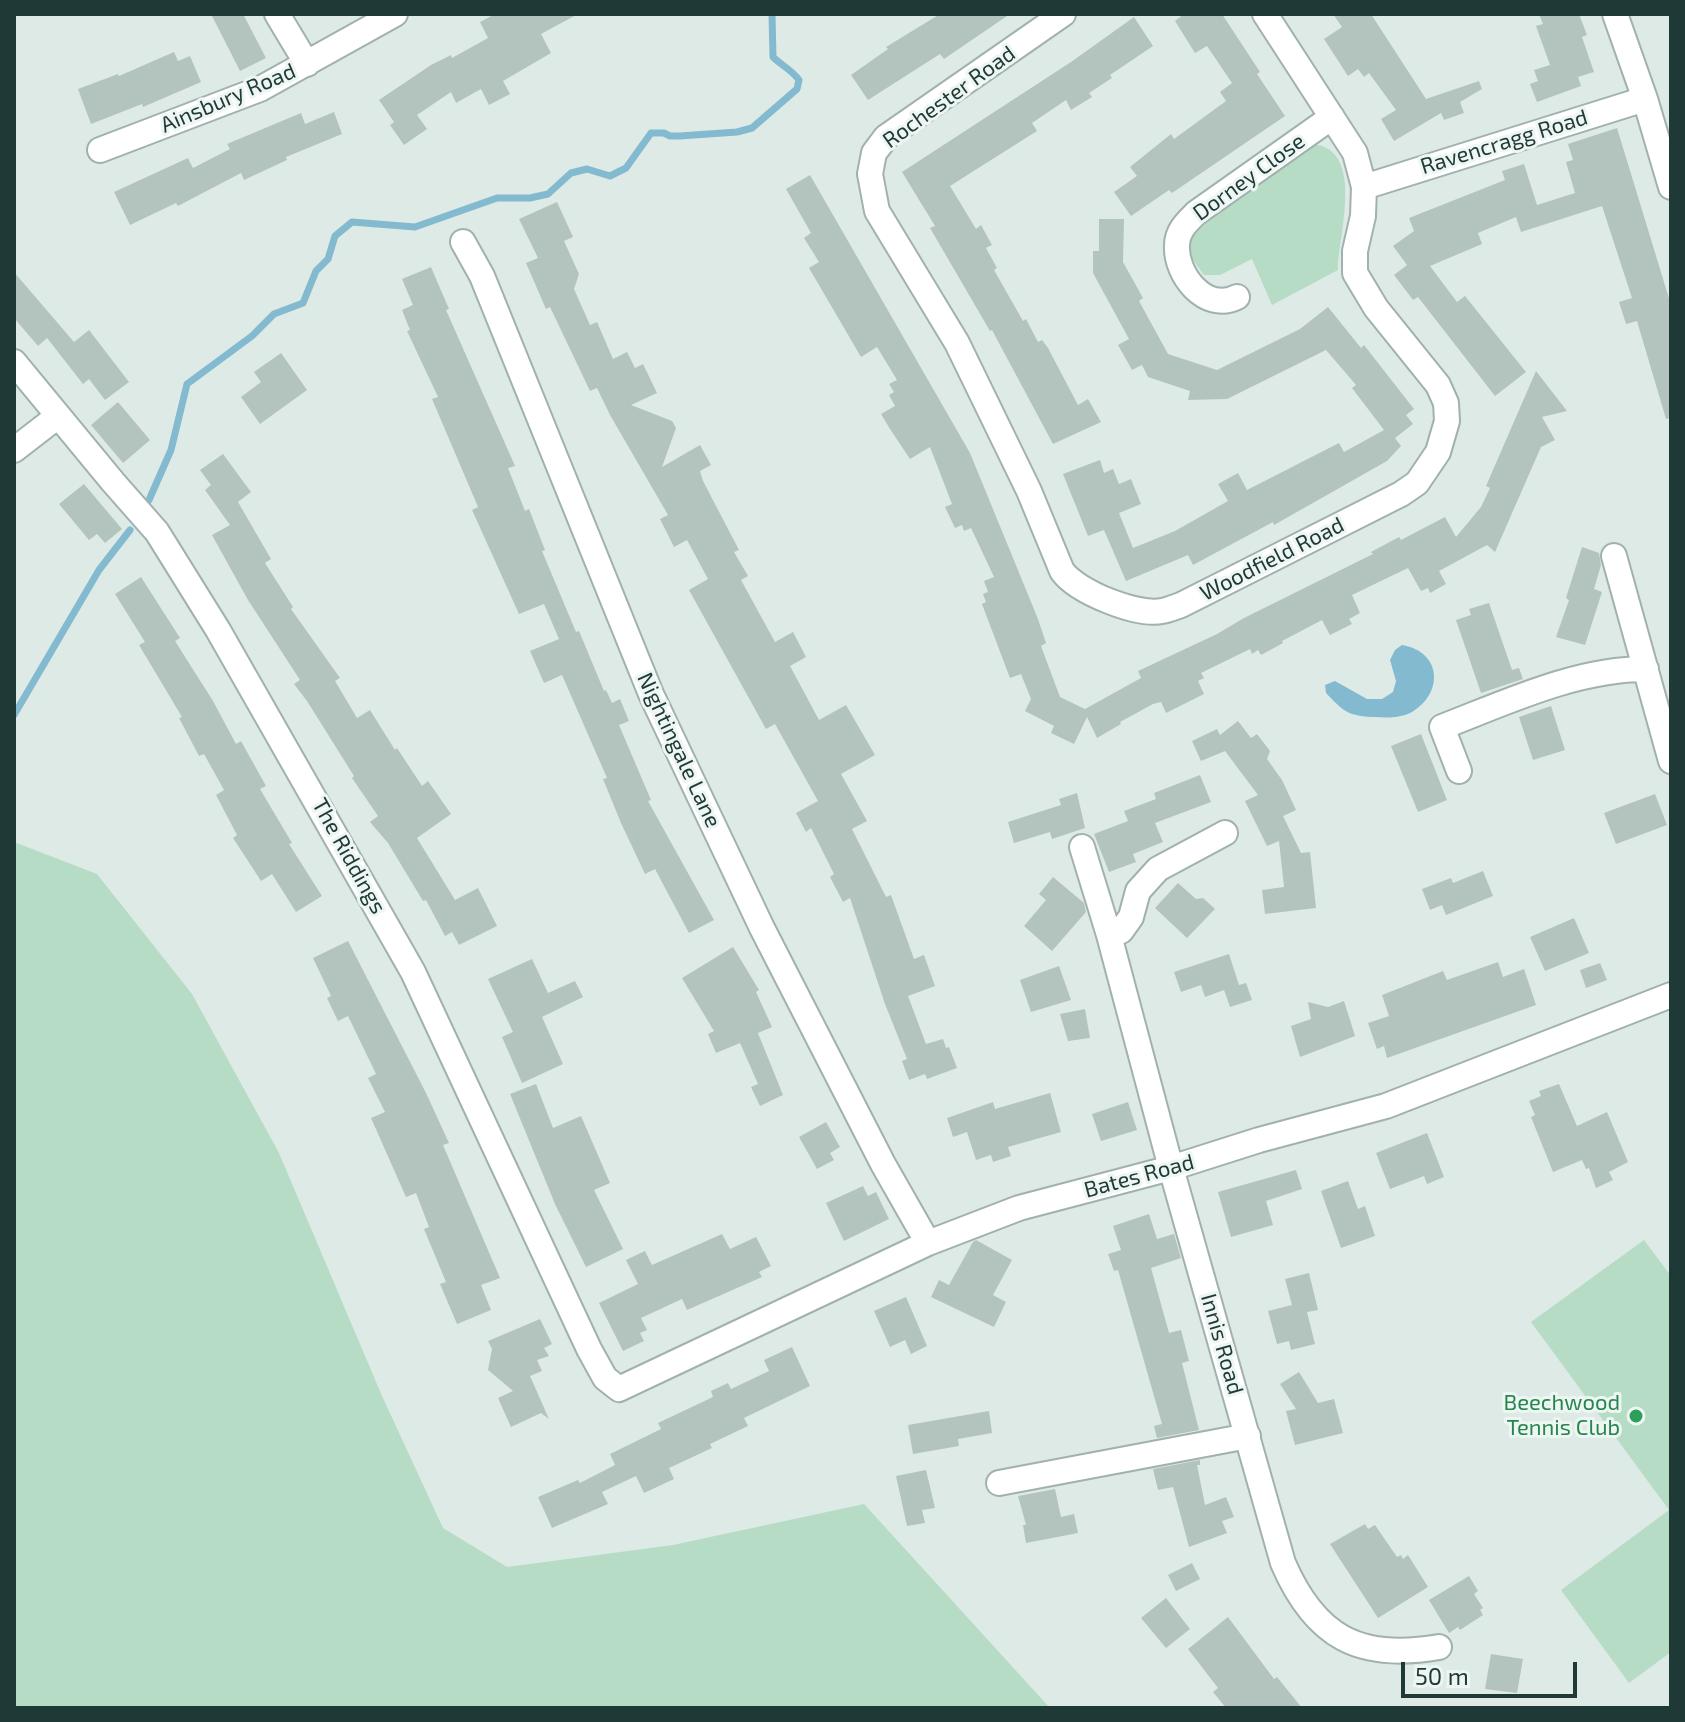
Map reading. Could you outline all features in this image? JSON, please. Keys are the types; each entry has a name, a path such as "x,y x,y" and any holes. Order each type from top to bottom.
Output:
{"street":[{"path":"277,14 307,64"},
{"name":"Ainsbury Road","path":"100,150 260,89 395,14"},
{"name":"Rochester Road","path":"874,153 886,137 1063,14"},
{"name":"Woodfield Road","path":"874,153 870,174 877,211 957,343 1029,491 1062,571 1069,581 1099,597 1139,610 1161,612 1181,605 1401,494 1417,483 1438,452 1447,421 1446,403 1438,385 1376,308 1355,273 1364,187 1355,153 1265,14"},
{"path":"1615,14 1671,187"},
{"name":"Ravencragg Road","path":"1364,187 1645,99"},
{"name":"Dorney Close","path":"1237,297 1221,303 1212,301 1194,287 1179,258 1179,234 1196,213 1332,117"},
{"name":"Nightingale Lane","path":"463,242 482,276 658,708 762,928 883,1164 928,1243"},
{"name":"The Riddings","path":"18,376 58,416 157,532 218,630 413,972 589,1349 605,1378 619,1389"},
{"path":"14,450 58,416"},
{"path":"1614,556 1671,761"},
{"path":"1459,771 1442,727 1571,681 1618,669 1646,669"},
{"path":"1109,935 1121,931 1131,917 1138,891 1158,869 1225,833"},
{"name":"Innis Road","path":"1082,847 1283,1563 1294,1587 1319,1622 1349,1643 1406,1653 1439,1647"},
{"name":"Bates Road","path":"619,1389 928,1243 1019,1208 1386,1106 1671,995"},
{"path":"999,1483 1248,1436"}],"green space":[{"path":"1307,144 1326,148 1338,158 1344,174 1344,214 1338,270 1272,305 1252,259 1220,275 1204,275 1189,255 1189,233"},
{"path":"14,842 97,874 192,994 279,1153 382,1396 443,1528 507,1567 673,1545 864,1504 1050,1708 14,1708"},
{"name":"Beechwood Tennis Club","path":"1644,1240 1671,1276 1671,1652 1629,1683 1561,1590 1669,1510 1531,1322"}],"water":[{"path":"1402,645 1425,656 1434,674 1429,695 1412,712 1394,717 1359,716 1344,710 1326,693 1325,685 1335,681 1367,699 1382,699 1393,692 1396,681 1390,660"}],"building":[{"path":"211,14 243,14 266,58 240,71"},
{"path":"495,14 578,14 541,34 551,53 503,81 510,94 489,105 481,89 456,103 451,92 417,115 427,129 404,145 390,125 394,122 379,100 431,65 451,55 452,58 488,38 480,22"},
{"path":"940,14 1010,14 944,59 940,54 868,100 851,75 888,49 886,47"},
{"path":"1184,14 1222,14 1285,116 1172,193 1169,190 1131,216 1114,192 1137,176 1130,167 1171,134 1174,139 1226,101 1220,92 1232,83 1207,46 1195,53 1175,21"},
{"path":"1333,14 1371,14 1426,99 1479,81 1482,89 1460,102 1464,113 1444,120 1441,113 1394,141 1381,119 1396,110 1369,73 1364,77 1358,69 1348,76 1324,39 1342,27"},
{"path":"1539,14 1579,14 1587,35 1582,37 1594,72 1578,77 1581,86 1537,102 1530,84 1538,81 1534,70 1550,65 1536,26 1543,24"},
{"path":"1134,17 1153,46 1110,75 1112,78 1089,93 1092,97 1071,110 1066,100 1032,123 1037,131 950,186 976,229 981,225 992,245 986,248 997,268 994,270 1023,321 1026,319 1038,342 1042,340 1048,348 1078,405 1088,399 1101,422 1053,444 992,330 930,228 935,226 902,172 1071,62"},
{"path":"174,52 178,61 190,56 201,82 143,107 142,104 91,124 78,89 119,76"},
{"path":"334,112 342,134 286,157 287,160 244,180 241,173 178,206 176,203 130,225 114,192 188,158 193,168 230,149 227,144 301,113 305,124"},
{"path":"1617,128 1671,305 1671,418 1666,419 1637,321 1626,324 1619,302 1632,298 1602,206 1521,232 1516,217 1478,233 1482,244 1430,266 1457,302 1465,296 1526,372 1495,396 1418,297 1413,300 1394,275 1407,265 1393,246 1414,231 1409,218 1505,180 1502,171 1524,164 1537,205 1575,193 1566,162 1573,160 1568,144"},
{"path":"810,175 970,453 1038,619 1046,643 1041,646 1060,697 1085,709 1141,678 1138,671 1373,554 1371,552 1399,537 1401,540 1445,517 1456,537 1481,507 1490,488 1486,486 1536,371 1567,411 1542,417 1555,440 1541,447 1495,552 1487,545 1439,571 1446,584 1430,593 1428,588 1421,591 1408,568 1352,595 1360,613 1349,619 1352,624 1330,635 1322,620 1261,655 1258,650 1252,654 1250,649 1201,673 1204,678 1198,681 1204,694 1166,713 1161,702 1153,704 1097,738 1087,717 1074,744 1051,733 1054,726 1025,711 1031,699 1021,674 1010,678 982,604 986,602 983,594 988,592 984,581 994,577 971,528 964,531 962,525 955,528 945,507 952,504 930,447 910,459 890,429 881,414 895,406 889,395 894,392 889,384 897,380 877,347 861,357 809,268 819,262 804,238 811,233 786,189"},
{"path":"557,202 573,237 564,241 579,274 574,289 590,325 597,322 613,359 627,352 635,368 643,364 657,393 631,405 672,421 676,428 662,467 700,445 711,465 700,471 703,481 739,550 734,552 748,576 741,580 775,642 793,632 806,657 790,666 819,720 846,705 875,755 841,774 867,821 852,829 886,897 891,895 914,959 924,955 935,986 908,996 926,1044 943,1039 957,1068 927,1079 925,1074 909,1080 902,1061 907,1059 850,898 843,902 830,877 834,874 811,828 806,832 796,813 818,801 775,724 766,729 689,590 708,579 687,540 674,547 660,519 668,515 597,388 590,391 550,307 546,309 526,263 538,258 519,219"},
{"path":"1099,219 1124,219 1123,262 1143,298 1139,301 1168,354 1217,370 1300,329 1328,307 1361,348 1364,345 1414,409 1406,415 1413,424 1395,438 1401,446 1387,461 1274,525 1273,522 1193,565 1188,555 1126,581 1104,530 1088,536 1063,474 1100,460 1104,473 1113,469 1119,484 1131,479 1141,504 1119,513 1133,548 1175,531 1228,501 1218,484 1238,473 1247,490 1339,443 1344,452 1384,430 1352,388 1356,385 1326,350 1227,399 1188,400 1190,391 1148,377 1142,365 1132,370 1118,345 1129,339 1093,273 1093,251 1099,251"},
{"path":"431,267 449,309 446,310 515,466 508,468 525,511 529,509 545,550 542,551 576,632 579,631 604,691 612,703 620,699 629,721 619,725 651,800 648,801 714,920 689,933 655,869 645,874 621,823 603,779 607,778 562,675 544,683 530,651 559,639 544,604 519,614 472,510 478,507 432,399 438,397 407,331 410,330 402,310 413,305 402,279"},
{"path":"14,272 74,342 89,330 129,382 105,400 89,379 83,384 47,338 38,346 14,318"},
{"path":"281,353 307,390 260,424 241,397 261,382 254,372"},
{"path":"118,402 150,440 123,463 91,425"},
{"path":"223,454 251,492 238,502 271,559 265,563 293,607 291,609 340,678 335,681 357,718 370,710 422,786 428,781 451,814 417,838 455,900 478,888 497,926 459,945 452,932 445,936 426,900 423,901 388,843 370,822 378,816 294,684 300,680 248,600 212,535 230,525 205,490 211,485 200,470"},
{"path":"84,484 122,529 105,543 97,534 89,540 59,504"},
{"path":"1582,547 1599,553 1601,565 1594,589 1602,592 1585,645 1556,637"},
{"path":"141,577 180,638 175,641 236,744 241,741 266,786 260,789 292,843 289,844 322,896 296,912 272,874 261,881 233,838 237,835 216,795 224,790 204,754 199,756 179,718 182,717 139,645 145,642 115,594"},
{"path":"1489,603 1512,670 1519,668 1523,679 1481,693 1456,620 1471,615 1469,609"},
{"path":"1551,706 1565,750 1533,760 1519,717"},
{"path":"1238,721 1251,738 1257,734 1270,751 1267,759 1282,780 1296,810 1283,816 1301,853 1310,852 1316,908 1265,914 1262,890 1284,887 1279,841 1267,846 1245,801 1258,795 1225,751 1201,761 1192,741 1217,729 1220,735"},
{"path":"1421,734 1447,800 1418,812 1391,746"},
{"path":"1200,775 1211,802 1155,823 1163,842 1133,854 1136,862 1109,872 1094,834 1128,821 1124,811 1156,799 1154,793"},
{"path":"1077,793 1085,828 1052,839 1050,832 1014,843 1008,822 1061,805 1059,799"},
{"path":"1655,794 1667,825 1616,844 1604,813"},
{"path":"1483,871 1493,896 1446,915 1442,905 1430,910 1422,889 1451,878 1453,883"},
{"path":"1053,877 1084,903 1086,912 1052,951 1024,926 1046,900 1039,894"},
{"path":"1178,883 1196,899 1203,898 1215,909 1187,938 1155,908"},
{"path":"1574,918 1589,953 1545,971 1530,937"},
{"path":"348,941 449,1143 443,1145 500,1278 481,1285 491,1310 457,1324 440,1284 446,1282 424,1229 429,1227 416,1193 406,1197 371,1118 385,1112 368,1078 376,1074 348,1016 338,1021 327,998 331,996 313,958"},
{"path":"733,947 759,990 756,992 772,1027 758,1033 783,1095 760,1106 751,1087 758,1084 740,1043 716,1053 708,1034 714,1031 682,978"},
{"path":"1229,954 1239,985 1246,983 1252,1000 1230,1007 1224,990 1205,997 1201,985 1181,992 1174,972"},
{"path":"532,959 548,993 575,981 583,997 542,1017 563,1064 522,1083 502,1037 513,1032 488,979"},
{"path":"1498,962 1503,977 1524,969 1536,1005 1387,1058 1384,1046 1377,1049 1368,1023 1389,1016 1382,995 1443,971 1447,980"},
{"path":"1600,963 1607,980 1586,988 1580,970"},
{"path":"1059,966 1071,1000 1031,1012 1020,980"},
{"path":"1344,1001 1355,1036 1300,1057 1291,1026 1311,1019 1308,1002 1328,1007"},
{"path":"1085,1009 1090,1038 1068,1041 1060,1014"},
{"path":"536,1084 553,1128 581,1116 610,1183 594,1190 623,1249 586,1267 555,1204 510,1094"},
{"path":"1559,1084 1577,1126 1607,1112 1628,1162 1609,1172 1613,1180 1596,1188 1589,1168 1586,1169 1582,1160 1553,1172 1531,1117 1535,1115 1529,1101 1541,1096 1539,1091"},
{"path":"1050,1093 1061,1132 1008,1147 1011,1156 993,1162 991,1155 976,1160 967,1132 953,1137 947,1118 993,1102 995,1109"},
{"path":"1128,1102 1137,1130 1101,1141 1092,1114"},
{"path":"826,1122 840,1147 830,1153 834,1160 817,1169 799,1137"},
{"path":"1427,1133 1444,1177 1427,1184 1424,1176 1390,1189 1376,1153"},
{"path":"1296,1170 1302,1189 1266,1201 1273,1225 1231,1237 1218,1192"},
{"path":"1348,1181 1358,1209 1365,1206 1375,1236 1341,1248 1321,1191"},
{"path":"863,1186 868,1196 876,1192 889,1219 844,1241 826,1203"},
{"path":"1149,1214 1157,1239 1174,1234 1181,1258 1151,1268 1169,1333 1181,1330 1189,1361 1182,1363 1199,1430 1157,1438 1154,1426 1162,1424 1118,1270 1114,1271 1108,1254 1121,1250 1113,1226"},
{"path":"722,1234 730,1249 756,1237 771,1266 759,1272 762,1277 687,1310 682,1299 641,1318 647,1330 640,1333 644,1341 623,1351 599,1303 638,1284 626,1260 645,1251 652,1265"},
{"path":"976,1240 1012,1260 993,1295 1006,1302 994,1327 931,1297 939,1280 949,1285"},
{"path":"1309,1273 1318,1310 1307,1312 1315,1344 1291,1350 1289,1341 1277,1344 1268,1311 1292,1305 1285,1279"},
{"path":"906,1297 927,1346 911,1354 905,1340 890,1347 874,1311"},
{"path":"540,1319 552,1344 544,1348 549,1356 537,1360 542,1371 530,1376 549,1419 541,1413 511,1427 498,1398 513,1391 488,1370 492,1349 488,1341"},
{"path":"792,1347 810,1386 744,1418 748,1426 710,1444 712,1448 669,1468 674,1479 644,1493 636,1476 602,1492 608,1504 552,1528 538,1497 578,1480 580,1483 615,1465 610,1454 661,1429 658,1423 713,1397 711,1391 728,1383 731,1389 769,1371 764,1360"},
{"path":"1299,1372 1318,1403 1334,1399 1343,1433 1295,1445 1286,1411 1296,1409 1280,1384"},
{"path":"989,1411 992,1433 958,1439 959,1446 913,1454 908,1425"},
{"path":"1200,1460 1200,1465 1197,1465 1205,1505 1226,1497 1234,1517 1222,1521 1227,1533 1189,1547 1173,1487 1158,1490 1153,1469"},
{"path":"926,1470 935,1508 922,1510 925,1523 907,1526 896,1476"},
{"path":"1055,1489 1061,1517 1074,1514 1078,1533 1026,1543 1023,1525 1026,1525 1018,1496"},
{"path":"1365,1524 1368,1529 1375,1525 1397,1557 1401,1555 1403,1559 1408,1555 1428,1587 1378,1618 1330,1544"},
{"path":"1192,1563 1200,1579 1176,1591 1168,1575"},
{"path":"1469,1576 1478,1591 1474,1594 1483,1608 1480,1610 1483,1615 1460,1630 1458,1627 1449,1633 1429,1600"},
{"path":"1166,1598 1190,1629 1166,1648 1141,1618"},
{"path":"1228,1617 1274,1679 1277,1677 1302,1708 1226,1708 1213,1692 1218,1688 1188,1649"},
{"path":"1491,1654 1523,1659 1517,1693 1485,1689"}],"waterway":[{"path":"149,500 171,450 187,384 252,336 274,314 303,303 316,271 328,259 335,236 352,222 415,227 497,198 530,198 548,194 571,173 587,169 610,176 626,168 651,133 680,136 752,128 797,89 799,80 773,57 772,14"},
{"path":"14,715 99,570 130,530"}],"place":[{"name":"Beechwood Tennis Club","path":"1636,1416"}]}
